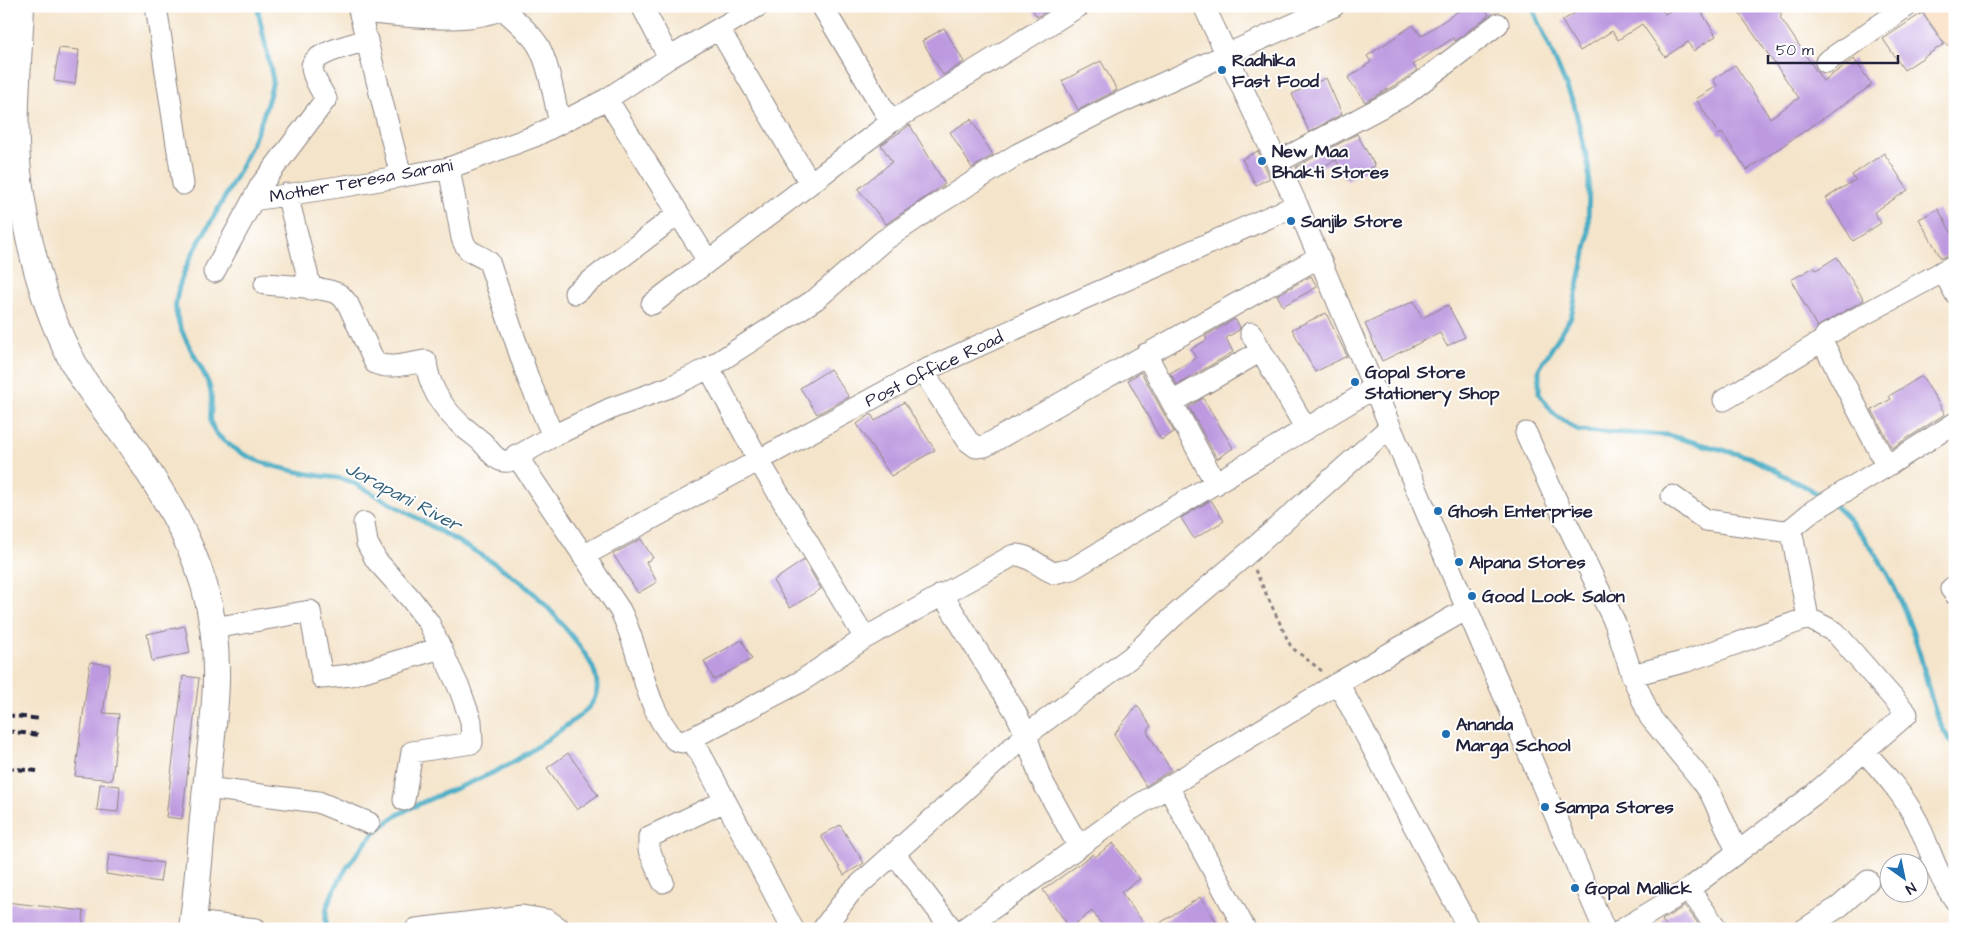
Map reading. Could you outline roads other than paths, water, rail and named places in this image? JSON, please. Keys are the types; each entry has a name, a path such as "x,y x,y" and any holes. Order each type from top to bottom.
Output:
{"main road":[{"path":"1936,6 1955,33"}],"street":[{"path":"21,6 16,116 18,171 32,246 52,319 80,374 132,446 174,514 198,568 214,628 217,685 193,925 256,929"},
{"path":"156,6 183,184"},
{"path":"642,6 669,58"},
{"name":"Mother Teresa Sarani","path":"253,200 351,186 449,168 535,136 607,99 669,58 758,6"},
{"path":"822,6 891,122"},
{"path":"652,304 891,122 1079,6"},
{"path":"1204,6 1298,206 1604,929"},
{"path":"266,284 332,292 341,296 348,304 374,362 388,366 426,360 427,369 435,390 444,407 458,423 482,442 498,460 503,462 509,461 516,455 612,408 670,388 710,368 816,299 883,241 1018,154 1115,105 1334,6"},
{"path":"1826,62 1908,6"},
{"path":"401,176 359,9 425,18 458,12 487,14 505,8 526,29 538,46 545,64 560,123"},
{"path":"1278,162 1406,94 1498,24"},
{"path":"719,29 810,183"},
{"path":"214,272 261,185 326,99 313,70 312,64 314,59 322,54 367,40"},
{"path":"607,99 708,261"},
{"path":"449,168 462,238 471,254 483,256 489,262 528,378 553,436"},
{"path":"287,194 312,289"},
{"name":"Post Office Road","path":"583,556 923,371 1298,206"},
{"path":"575,293 678,214"},
{"path":"923,371 968,441 976,447 985,446 1319,257"},
{"path":"1724,400 1822,341 1826,335 1949,268 1955,293"},
{"path":"1822,341 1887,466"},
{"path":"1172,402 1256,342 1306,429"},
{"path":"1146,354 1216,484"},
{"path":"710,368 759,461 865,638"},
{"path":"516,455 626,621 642,676 653,705 668,732 675,740 682,742 800,682 865,638 1017,554 1054,573 1072,569 1374,388"},
{"path":"1672,496 1706,520 1784,531 1791,529 1814,510 1955,423"},
{"path":"823,929 850,893 1026,734 1131,657 1174,616 1390,427"},
{"path":"1526,433 1563,515 1616,623 1632,675 1650,718 1703,782 1718,808 1737,851"},
{"path":"364,523 367,543 376,560 423,615 441,648 460,690 471,721 472,743 412,752 404,800"},
{"path":"1791,529 1808,618"},
{"path":"1955,586 1951,589 1955,594"},
{"path":"942,594 1016,713 1026,734 1040,777 1079,847"},
{"path":"964,929 1127,812 1338,683 1467,609"},
{"path":"214,628 310,611 322,678 351,675 441,648"},
{"path":"1623,929 1689,889 1813,795 1907,714 1835,632 1808,618 1686,661 1632,675"},
{"path":"1338,683 1469,929"},
{"path":"690,739 700,753 793,929"},
{"path":"1864,751 1898,789 1918,823 1936,868 1955,900"},
{"path":"1168,787 1245,929"},
{"path":"206,788 318,802 369,823"},
{"path":"663,882 649,850 648,842 650,837 725,801"},
{"path":"894,853 952,929"},
{"path":"1805,929 1840,906 1868,881"},
{"path":"1689,889 1717,929"},
{"path":"416,929 522,916 547,920 560,929"}],"waterway":[{"name":"Jorapani River","path":"257,6 273,80 269,97 264,114 242,164 198,244 182,278 176,302 176,312 183,334 210,388 211,421 216,433 245,455 269,465 340,478 354,483 485,557 530,590 557,617 586,656 593,668 597,682 596,695 590,706 576,719 541,744 498,770 408,809 375,833 347,867 333,892 327,907 325,929"},
{"path":"1532,6 1574,104 1589,168 1588,240 1571,317 1539,369 1539,394 1554,414 1579,431 1667,435 1749,457 1825,499"},
{"path":"1834,505 1864,537 1897,593 1920,655 1937,715 1942,727 1955,746"}],"railway":[{"path":"6,715 41,719"},
{"path":"6,731 40,735"},
{"path":"6,768 37,771"}],"place":[{"name":"Radhika Fast Food","path":"1222,70"},
{"name":"New Maa Bhakti Stores","path":"1262,161"},
{"name":"Sanjib Store","path":"1291,221"},
{"name":"Gopal Store Stationery Shop","path":"1355,382"},
{"name":"Ghosh Enterprise","path":"1438,511"},
{"name":"Alpana Stores","path":"1459,562"},
{"name":"Good Look Salon","path":"1472,596"},
{"name":"Ananda Marga School","path":"1446,734"},
{"name":"Sampa Stores","path":"1545,807"},
{"name":"Gopal Mallick","path":"1575,888"}]}
